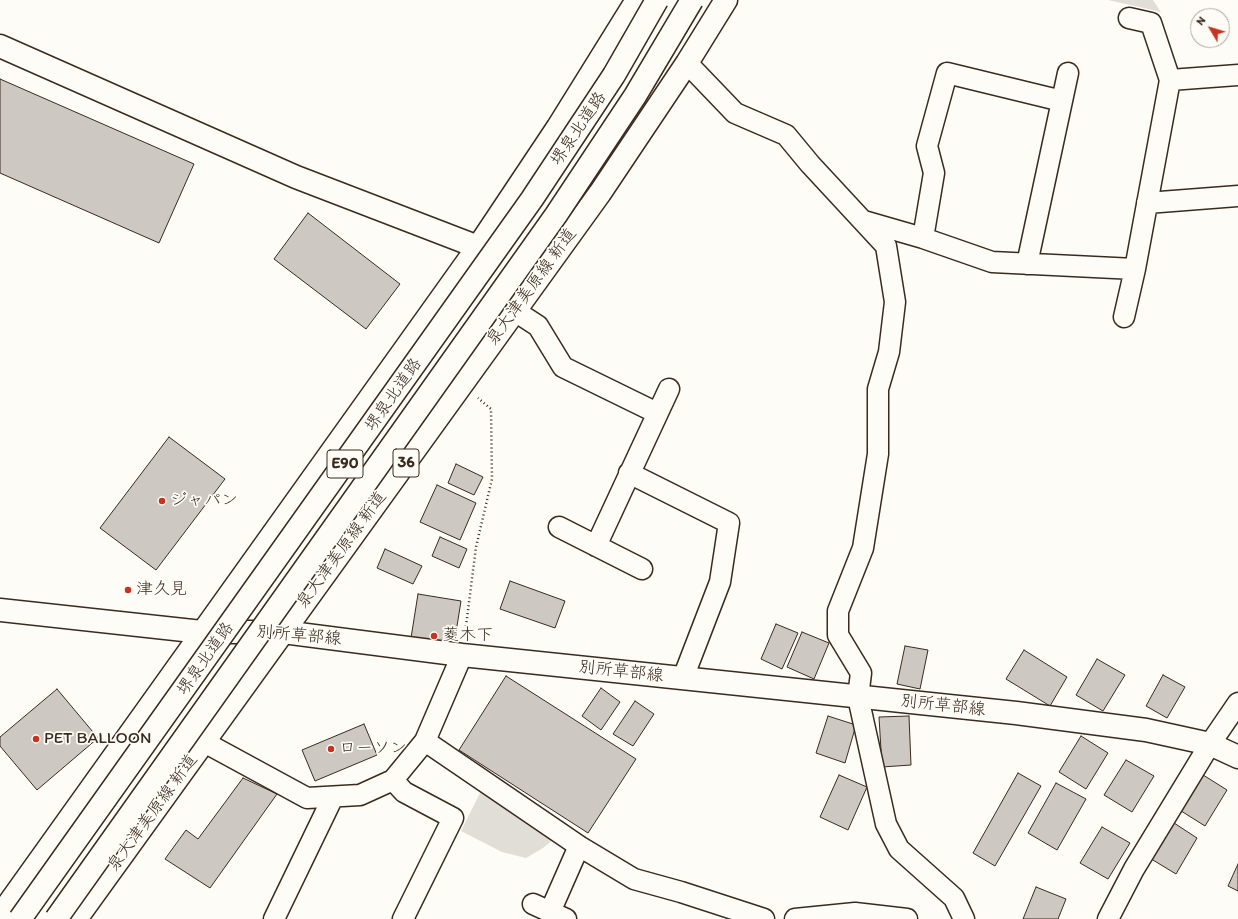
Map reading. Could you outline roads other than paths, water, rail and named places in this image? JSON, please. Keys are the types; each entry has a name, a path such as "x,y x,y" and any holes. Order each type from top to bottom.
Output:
{"main road":[{"path":"0,916 478,247 558,127 637,0"},
{"name":"堺泉北道路","path":"20,919 532,199 614,75 657,0"},
{"name":"堺泉北道路","path":"56,919 556,215 635,96 692,0"},
{"name":"泉大津美原線 新道","path":"76,919 516,311 600,192 687,63 726,0"},
{"path":"0,46 296,177 478,247"},
{"name":"別所草部線","path":"0,610 202,632 283,632 462,655 1024,714 1146,730 1210,744 1238,757"}],"street":[{"path":"1124,317 1135,269 1170,80 1151,23 1129,18"},
{"path":"687,63 735,113 786,135 810,164 886,246 895,302 889,352 878,389 878,454 863,548 838,611 838,635 861,673 858,697 886,824 898,849 954,898 964,919"},
{"path":"924,238 934,173 928,146 947,73 1062,101"},
{"path":"1027,264 1068,73"},
{"path":"1170,80 1238,75"},
{"path":"1147,203 1238,196"},
{"path":"864,221 924,238 992,262 1135,269"},
{"path":"516,311 538,326 563,367 657,413"},
{"path":"596,546 669,389"},
{"path":"629,473 729,523 720,582 683,678"},
{"path":"559,527 642,569"},
{"path":"204,742 307,798 360,795 393,780 425,741 462,655"},
{"path":"1108,919 1134,869 1210,744 1238,703"},
{"path":"425,741 579,846 634,879 682,892 752,917"},
{"path":"393,780 404,792 453,818 403,919"},
{"path":"274,919 333,797"},
{"path":"549,912 579,846"},
{"path":"795,919 855,912 907,919"}],"place":[{"name":"ジャパン","path":"162,501"},
{"name":"津久見","path":"128,590"},
{"name":"菱木下","path":"434,636"},
{"name":"PET BALLOON","path":"36,739"},
{"name":"ローソン","path":"331,749"}]}
